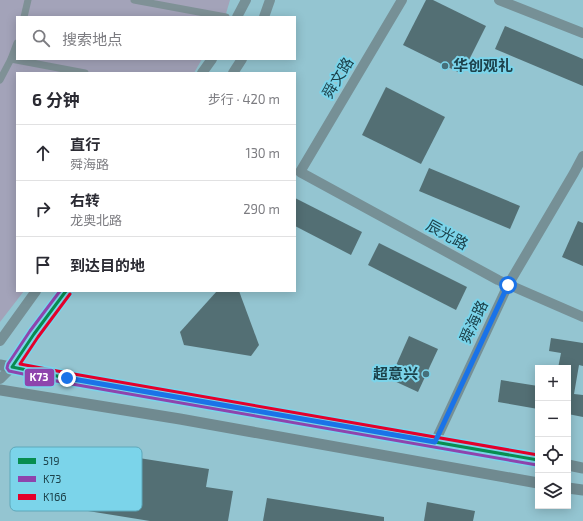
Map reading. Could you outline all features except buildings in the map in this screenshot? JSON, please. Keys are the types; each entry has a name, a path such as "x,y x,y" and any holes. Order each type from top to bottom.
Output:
{"main road":[{"path":"0,364 67,378 535,459"},
{"path":"0,390 180,419 535,482"},
{"path":"571,466 583,468"},
{"path":"571,488 583,490"}],"street":[{"path":"24,16 28,0"},
{"path":"134,0 221,16"},
{"path":"238,16 246,0"},
{"path":"264,16 270,0"},
{"name":"舜文路","path":"300,172 402,0"},
{"path":"499,0 583,33"},
{"path":"0,80 16,46"},
{"path":"11,59 16,60"},
{"path":"16,60 80,72"},
{"path":"203,72 211,60"},
{"path":"234,72 241,60"},
{"name":"舜海路","path":"435,442 508,285 574,174 583,156"},
{"name":"辰光路","path":"300,172 498,280 583,316"},
{"path":"0,341 35,292"},
{"path":"0,379 12,367 65,292"}],"shaded area":[{"path":"0,0 230,0 225,16 16,16 16,60 201,60 195,72 16,72 16,292 23,292 0,322"}],"transit line":[{"name":"K73","path":"59,292 30,331 8,364 7,368 9,371 66,383 535,465"},
{"name":"519","path":"65,292 12,367 67,378 535,459"},
{"name":"K166","path":"70,294 20,364 535,454"}],"place":[{"name":"华创观礼","path":"445,66"},
{"name":"超意兴","path":"426,374"}],"route":[{"path":"67,378 435,442 508,285"}]}
